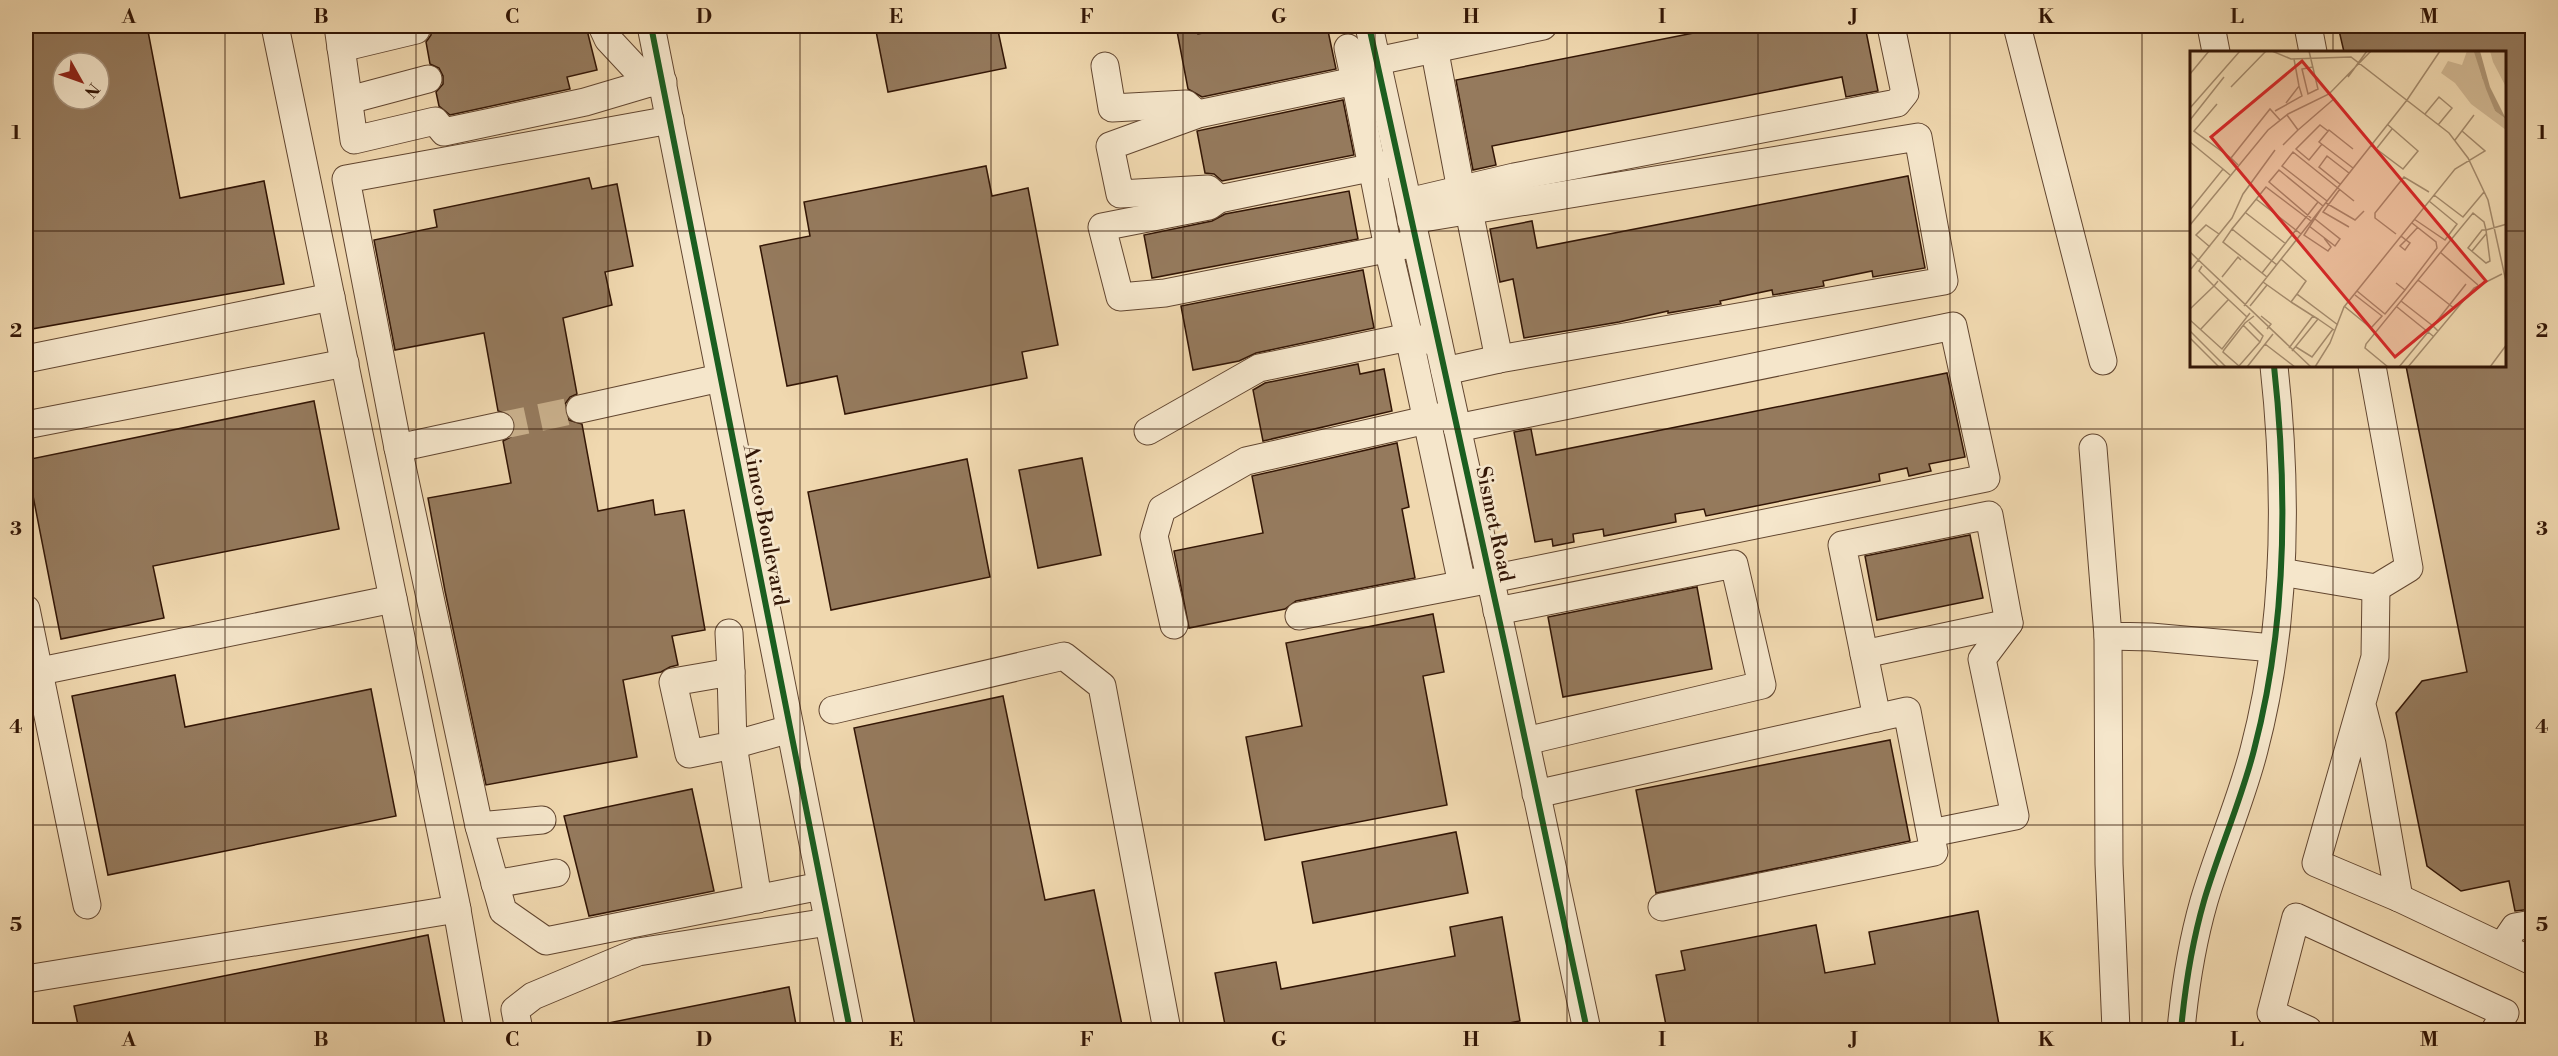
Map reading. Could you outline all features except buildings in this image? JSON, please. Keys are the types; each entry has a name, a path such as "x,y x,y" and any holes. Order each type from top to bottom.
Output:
{"street":[{"path":"275,26 457,909 478,1030"},
{"path":"602,26 608,39 656,83"},
{"name":"Aimco Boulevard","path":"651,26 656,83 670,120 850,1030"},
{"name":"Sismet Road","path":"1369,26 1371,73 1386,164 1412,222 1587,1030"},
{"path":"1219,199 1208,189 1120,194 1110,146 1198,114 1371,73 1433,37 1543,26"},
{"path":"1462,584 1388,248 1386,164 1219,199 1209,206 1102,227 1120,297 1165,293 1388,248 1412,222 1514,177 1897,103 1905,93 1891,26"},
{"path":"2017,26 2103,361"},
{"path":"2211,26 2216,51"},
{"path":"2307,26 2313,51"},
{"path":"416,30 340,37 354,140 435,121 444,132 585,102 656,83"},
{"path":"1433,37 1499,359"},
{"path":"1348,48 1371,73"},
{"path":"1105,66 1112,108 1186,104 1198,114"},
{"path":"349,100 428,79"},
{"path":"670,120 346,179 398,448 479,826 503,911 546,941 821,886"},
{"path":"1445,371 1499,359 1944,281 1918,137 1465,200"},
{"path":"26,359 331,297"},
{"path":"1174,625 1154,536 1162,509 1246,461 1427,420 1456,421 1953,326 1986,478 1299,616"},
{"path":"1148,431 1259,368 1409,337 1438,342"},
{"path":"26,425 345,363"},
{"path":"2181,1030 2186,978 2204,902 2254,750 2273,648 2281,572 2283,504 2281,435 2274,368"},
{"path":"2281,572 2376,588 2409,568 2372,368"},
{"path":"580,409 720,378"},
{"path":"398,448 500,426"},
{"path":"2093,448 2108,636 2109,864 2116,1030"},
{"path":"1443,496 1470,489"},
{"path":"1877,718 1842,545 1989,515 2009,623 1982,659 2015,816 1930,833"},
{"path":"1497,611 1734,564 1762,685 1526,741"},
{"path":"2376,588 2375,657 2316,862 2399,898 2532,961"},
{"path":"32,673 393,599"},
{"path":"26,609 32,673 87,905"},
{"path":"1864,654 2009,623"},
{"path":"729,633 733,745 758,899"},
{"path":"2108,636 2151,637 2273,648"},
{"path":"833,710 1064,656 1102,686 1167,1030"},
{"path":"731,672 673,682 688,754 733,745 790,729"},
{"path":"2362,705 2372,744 2399,898"},
{"path":"1536,794 1907,711 1934,852 1662,907"},
{"path":"479,826 542,820"},
{"path":"495,884 556,873"},
{"path":"26,979 457,909"},
{"path":"2308,1030 2271,1013 2296,917 2505,1013 2495,1030"},
{"path":"519,1030 516,1010 533,996 638,952 828,922"},
{"path":"2502,946 2515,927 2532,924"}],"tunnel":[{"path":"500,426 580,409"}],"cycle path":[{"path":"651,26 850,1030"},
{"path":"1369,26 1587,1030"},
{"path":"2181,1030 2190,965 2200,917 2249,769 2265,703 2273,655 2279,607 2283,511 2279,414 2274,368"}]}
